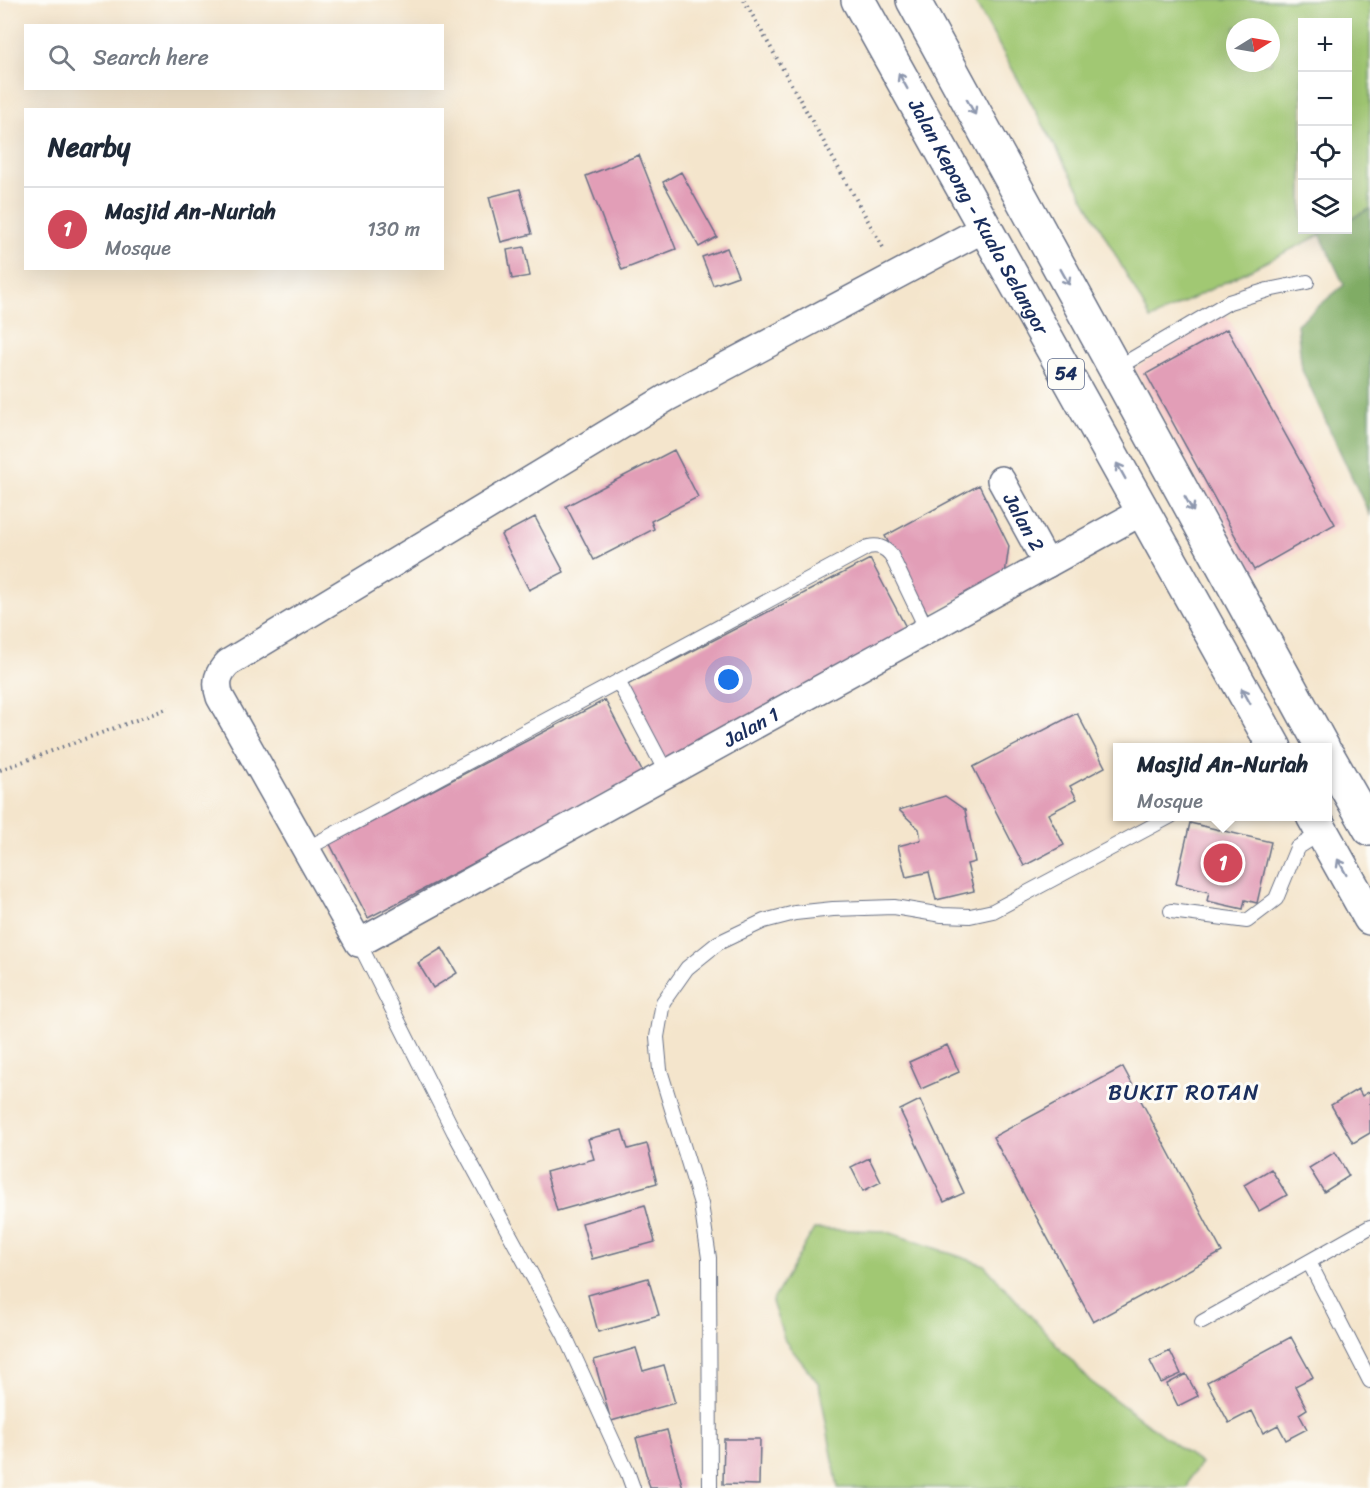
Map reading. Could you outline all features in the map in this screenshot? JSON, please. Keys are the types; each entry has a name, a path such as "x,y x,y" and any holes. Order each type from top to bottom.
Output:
{"highway":[{"name":"Jalan Kepong - Kuala Selangor","path":"858,0 1273,743"},
{"name":"54","path":"913,0 1317,743"},
{"name":"54","path":"1332,767 1370,829"},
{"path":"1318,824 1370,918"}],"street":[{"path":"359,943 220,697 217,687 222,669 668,398 985,228"},
{"name":"Jalan 2","path":"1001,480 1047,564"},
{"name":"Jalan 1","path":"359,943 1143,511"}],"lane":[{"path":"1115,369 1229,302 1268,290 1307,282"},
{"path":"306,849 868,547 877,545 885,548 891,555 927,630"},
{"path":"618,681 667,774"},
{"path":"710,1488 709,1258 701,1204 660,1070 657,1037 663,1002 687,968 718,943 764,921 795,913 833,909 894,907 942,915 970,916 993,911 1162,821"},
{"path":"1171,911 1247,921 1276,900 1297,848 1318,824"},
{"path":"359,943 454,1132 565,1336 633,1488"},
{"path":"1202,1322 1370,1227"},
{"path":"1309,1262 1370,1381"}],"path":[{"path":"744,0 898,275"},
{"path":"0,770 169,708"}],"shaded area":[{"path":"1226,314 1344,527 1250,578 1135,368"}],"green space":[{"path":"974,0 1370,0 1370,209 1352,218 1352,18 1298,18 1298,234 1322,234 1151,319"},
{"path":"1370,209 1370,516 1302,370 1297,324 1344,285 1320,234 1352,234 1352,218"},
{"path":"814,1229 885,1231 984,1265 1090,1381 1201,1464 1192,1475 1187,1488 838,1488 819,1384 785,1341 772,1302"}],"building":[{"path":"639,155 676,249 622,270 586,176"},
{"path":"681,172 717,237 699,247 663,182"},
{"path":"520,189 532,234 501,242 489,197"},
{"path":"524,247 530,276 512,279 507,250"},
{"path":"727,248 738,276 713,285 702,257"},
{"path":"1227,329 1335,524 1254,570 1146,374"},
{"path":"674,450 698,497 651,521 654,529 594,560 566,506"},
{"path":"979,485 1009,546 1005,574 928,614 885,536"},
{"path":"535,517 564,572 529,590 501,535"},
{"path":"870,559 909,633 664,760 625,686"},
{"path":"605,700 644,775 368,918 330,844"},
{"path":"1077,713 1105,767 1070,786 1077,799 1048,814 1064,845 1024,866 973,767"},
{"path":"945,796 965,810 975,862 967,864 974,891 936,900 929,872 906,877 898,846 921,840 919,829 899,810"},
{"path":"1190,823 1271,842 1257,903 1245,900 1243,909 1207,901 1209,892 1176,884"},
{"path":"442,948 457,973 433,988 418,963"},
{"path":"947,1045 959,1072 921,1089 909,1062"},
{"path":"1123,1067 1222,1252 1093,1322 993,1137"},
{"path":"1358,1089 1362,1096 1370,1091 1370,1133 1353,1143 1331,1105"},
{"path":"920,1100 964,1193 944,1202 900,1110"},
{"path":"622,1130 628,1149 647,1144 657,1183 557,1211 546,1172 594,1159 588,1139"},
{"path":"1335,1152 1349,1176 1324,1192 1309,1168"},
{"path":"869,1158 881,1182 863,1191 851,1167"},
{"path":"1271,1169 1287,1195 1259,1211 1244,1185"},
{"path":"645,1205 655,1242 592,1259 582,1223"},
{"path":"648,1278 659,1315 598,1332 588,1295"},
{"path":"1291,1337 1313,1377 1295,1386 1307,1409 1299,1414 1307,1429 1286,1440 1278,1425 1263,1433 1252,1411 1229,1423 1207,1382"},
{"path":"636,1348 643,1371 664,1365 675,1403 611,1421 594,1360"},
{"path":"1170,1351 1181,1374 1161,1383 1150,1361"},
{"path":"1186,1374 1198,1396 1178,1406 1167,1384"},
{"path":"667,1430 683,1488 650,1488 636,1438"},
{"path":"724,1439 760,1439 759,1485 723,1484"}],"place":[{"name":"Masjid An-Nuriah","path":"1223,863"}],"district":[{"name":"BUKIT ROTAN","path":"1184,1092"}]}
